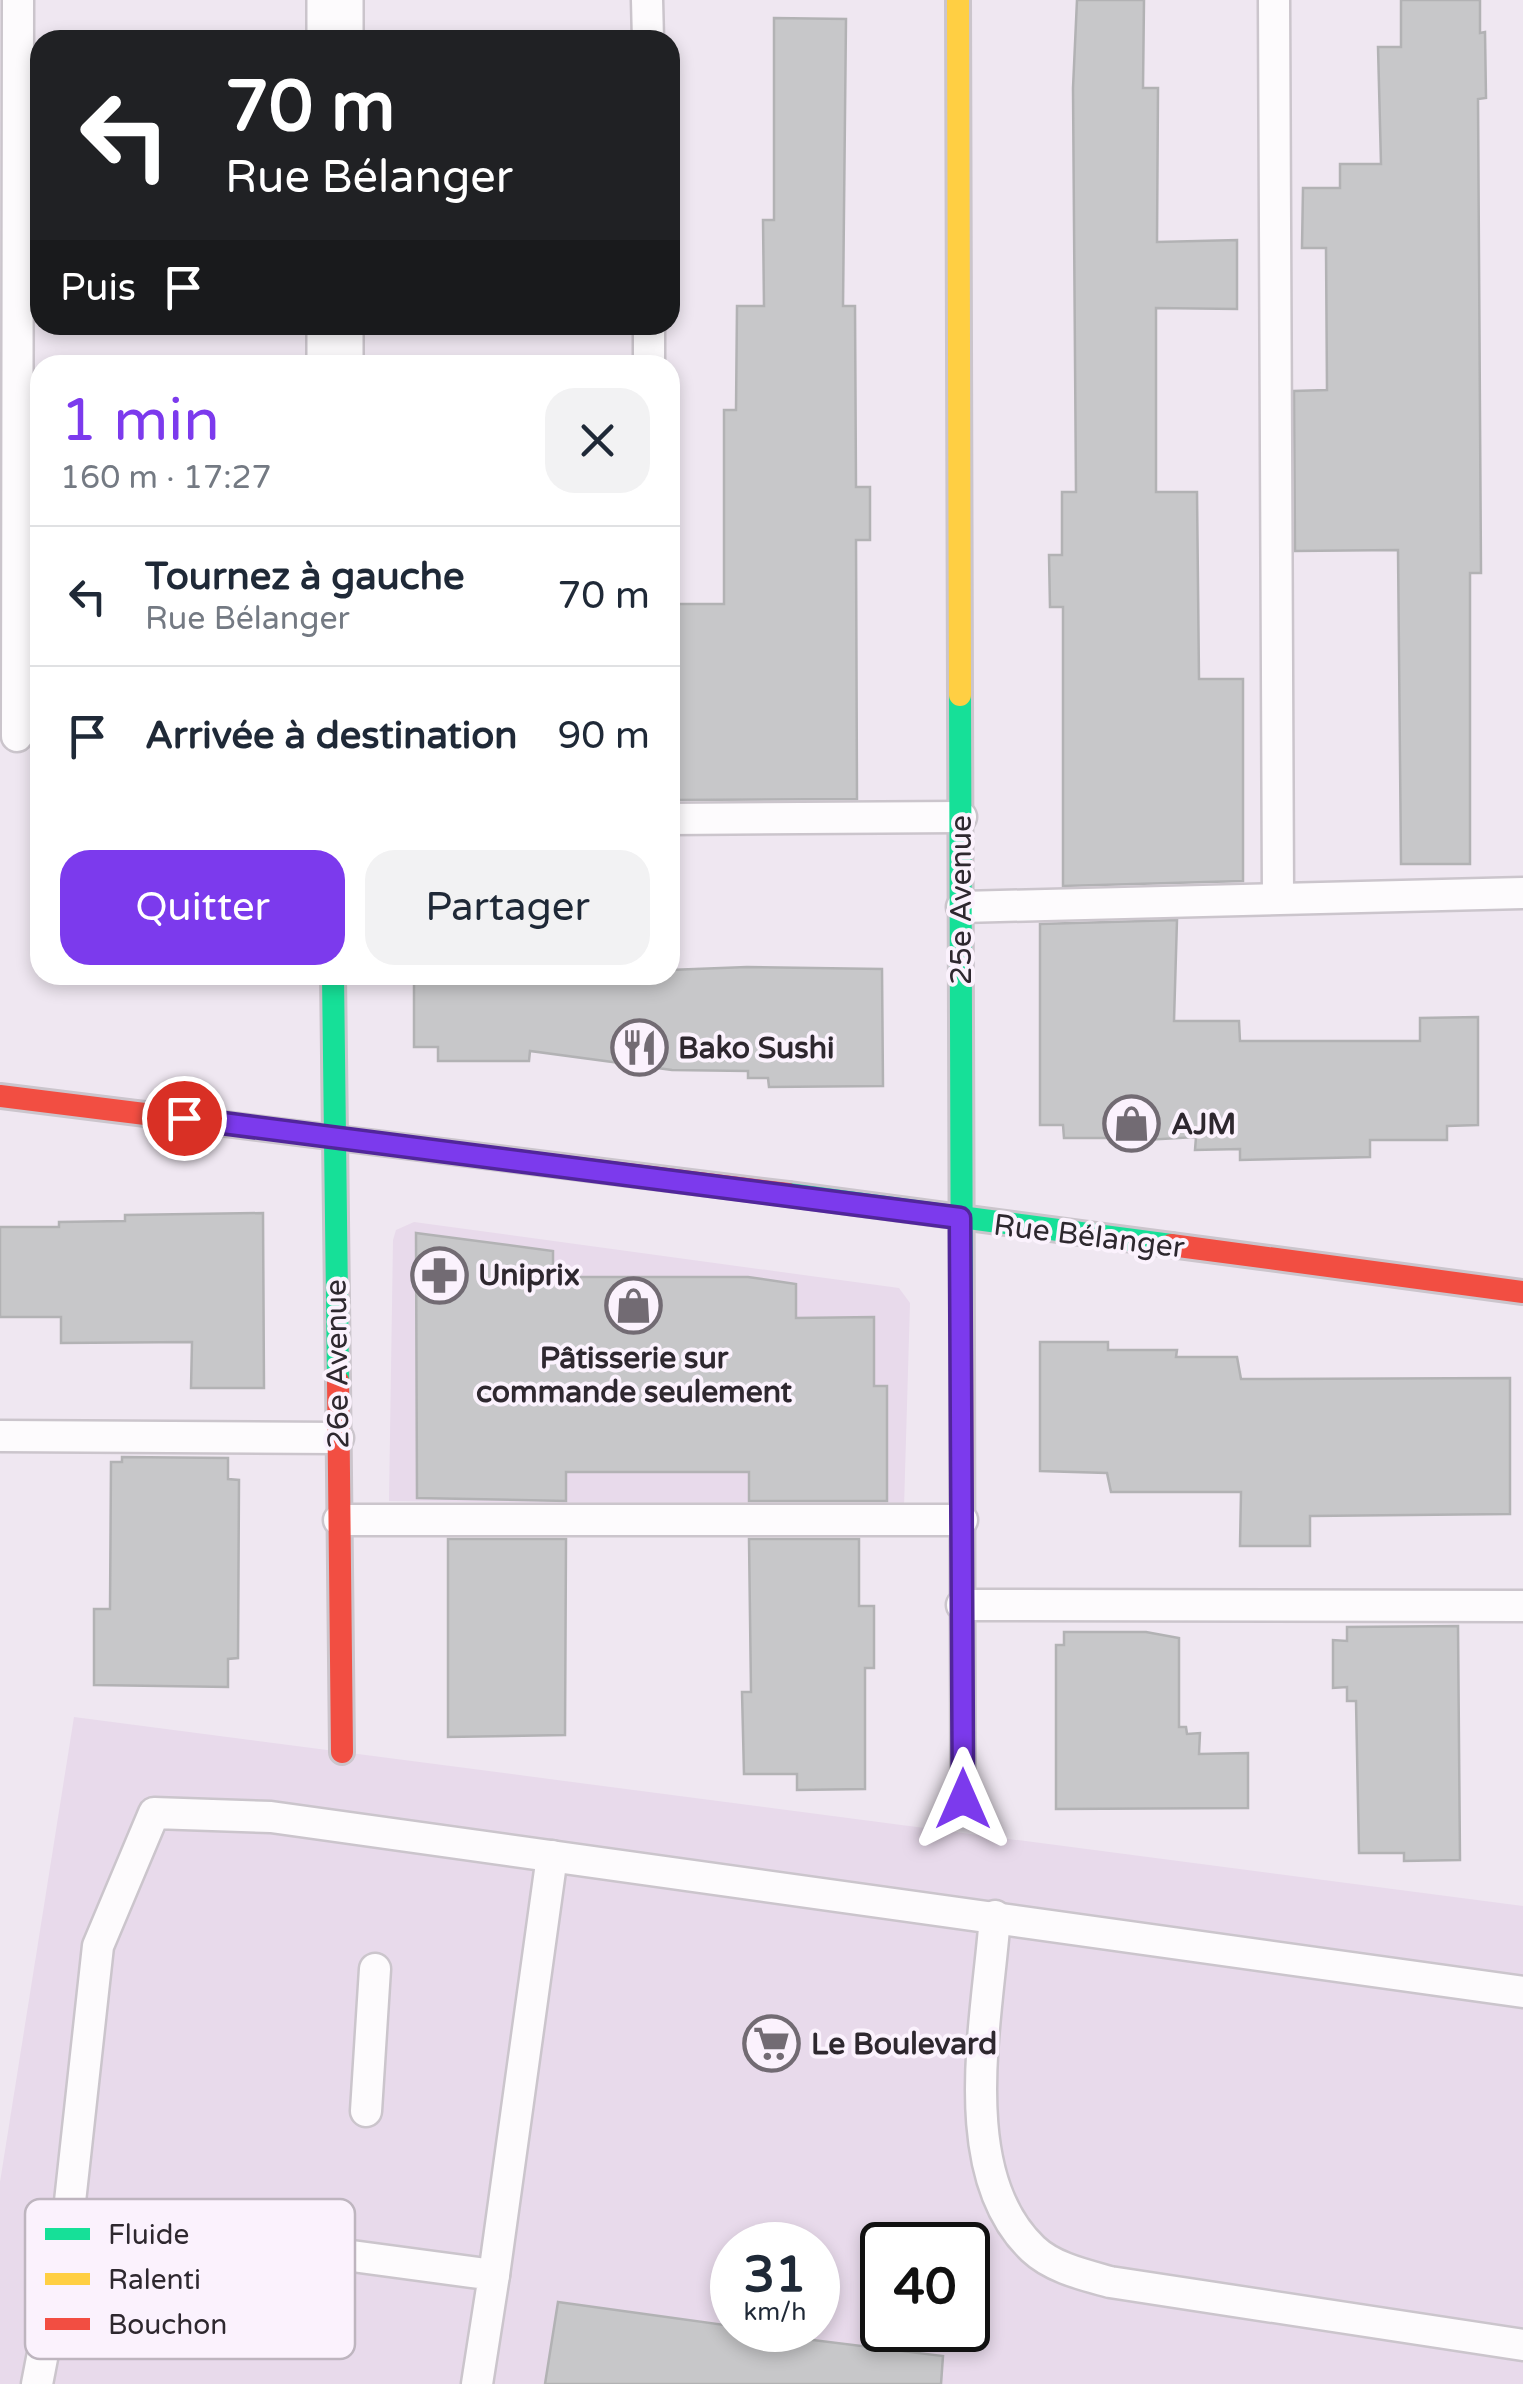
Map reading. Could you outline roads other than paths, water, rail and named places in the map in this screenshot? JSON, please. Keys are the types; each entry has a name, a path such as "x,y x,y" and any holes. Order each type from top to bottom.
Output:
{"street":[{"path":"335,0 335,30"},
{"name":"25e Avenue","path":"958,0 963,1799"},
{"name":"26e Avenue","path":"333,985 342,1752"},
{"name":"Rue Bélanger","path":"0,1096 1523,1292"}],"lane":[{"path":"18,0 19,736"},
{"path":"648,0 648,30"},
{"path":"1274,0 1278,896"},
{"path":"680,819 961,817"},
{"path":"962,907 1278,896 1523,893"},
{"path":"0,1436 338,1438"},
{"path":"340,1520 962,1520"},
{"path":"962,1606 1523,1606"},
{"path":"70,2199 98,1946 154,1812 271,1817 1523,1992"},
{"path":"477,2384 552,1856"},
{"path":"995,1916 979,2135 989,2178 1008,2218 1034,2251 1068,2270 1110,2282 1523,2345"},
{"path":"366,2111 376,1970"},
{"path":"355,2256 494,2275"},
{"path":"38,2384 43,2359"}],"place":[{"name":"Bako Sushi","path":"639,1048"},
{"name":"AJM","path":"1132,1124"},
{"name":"Uniprix","path":"439,1275"},
{"name":"Pâtisserie sur commande seulement","path":"634,1305"},
{"name":"Le Boulevard","path":"772,2044"}]}
